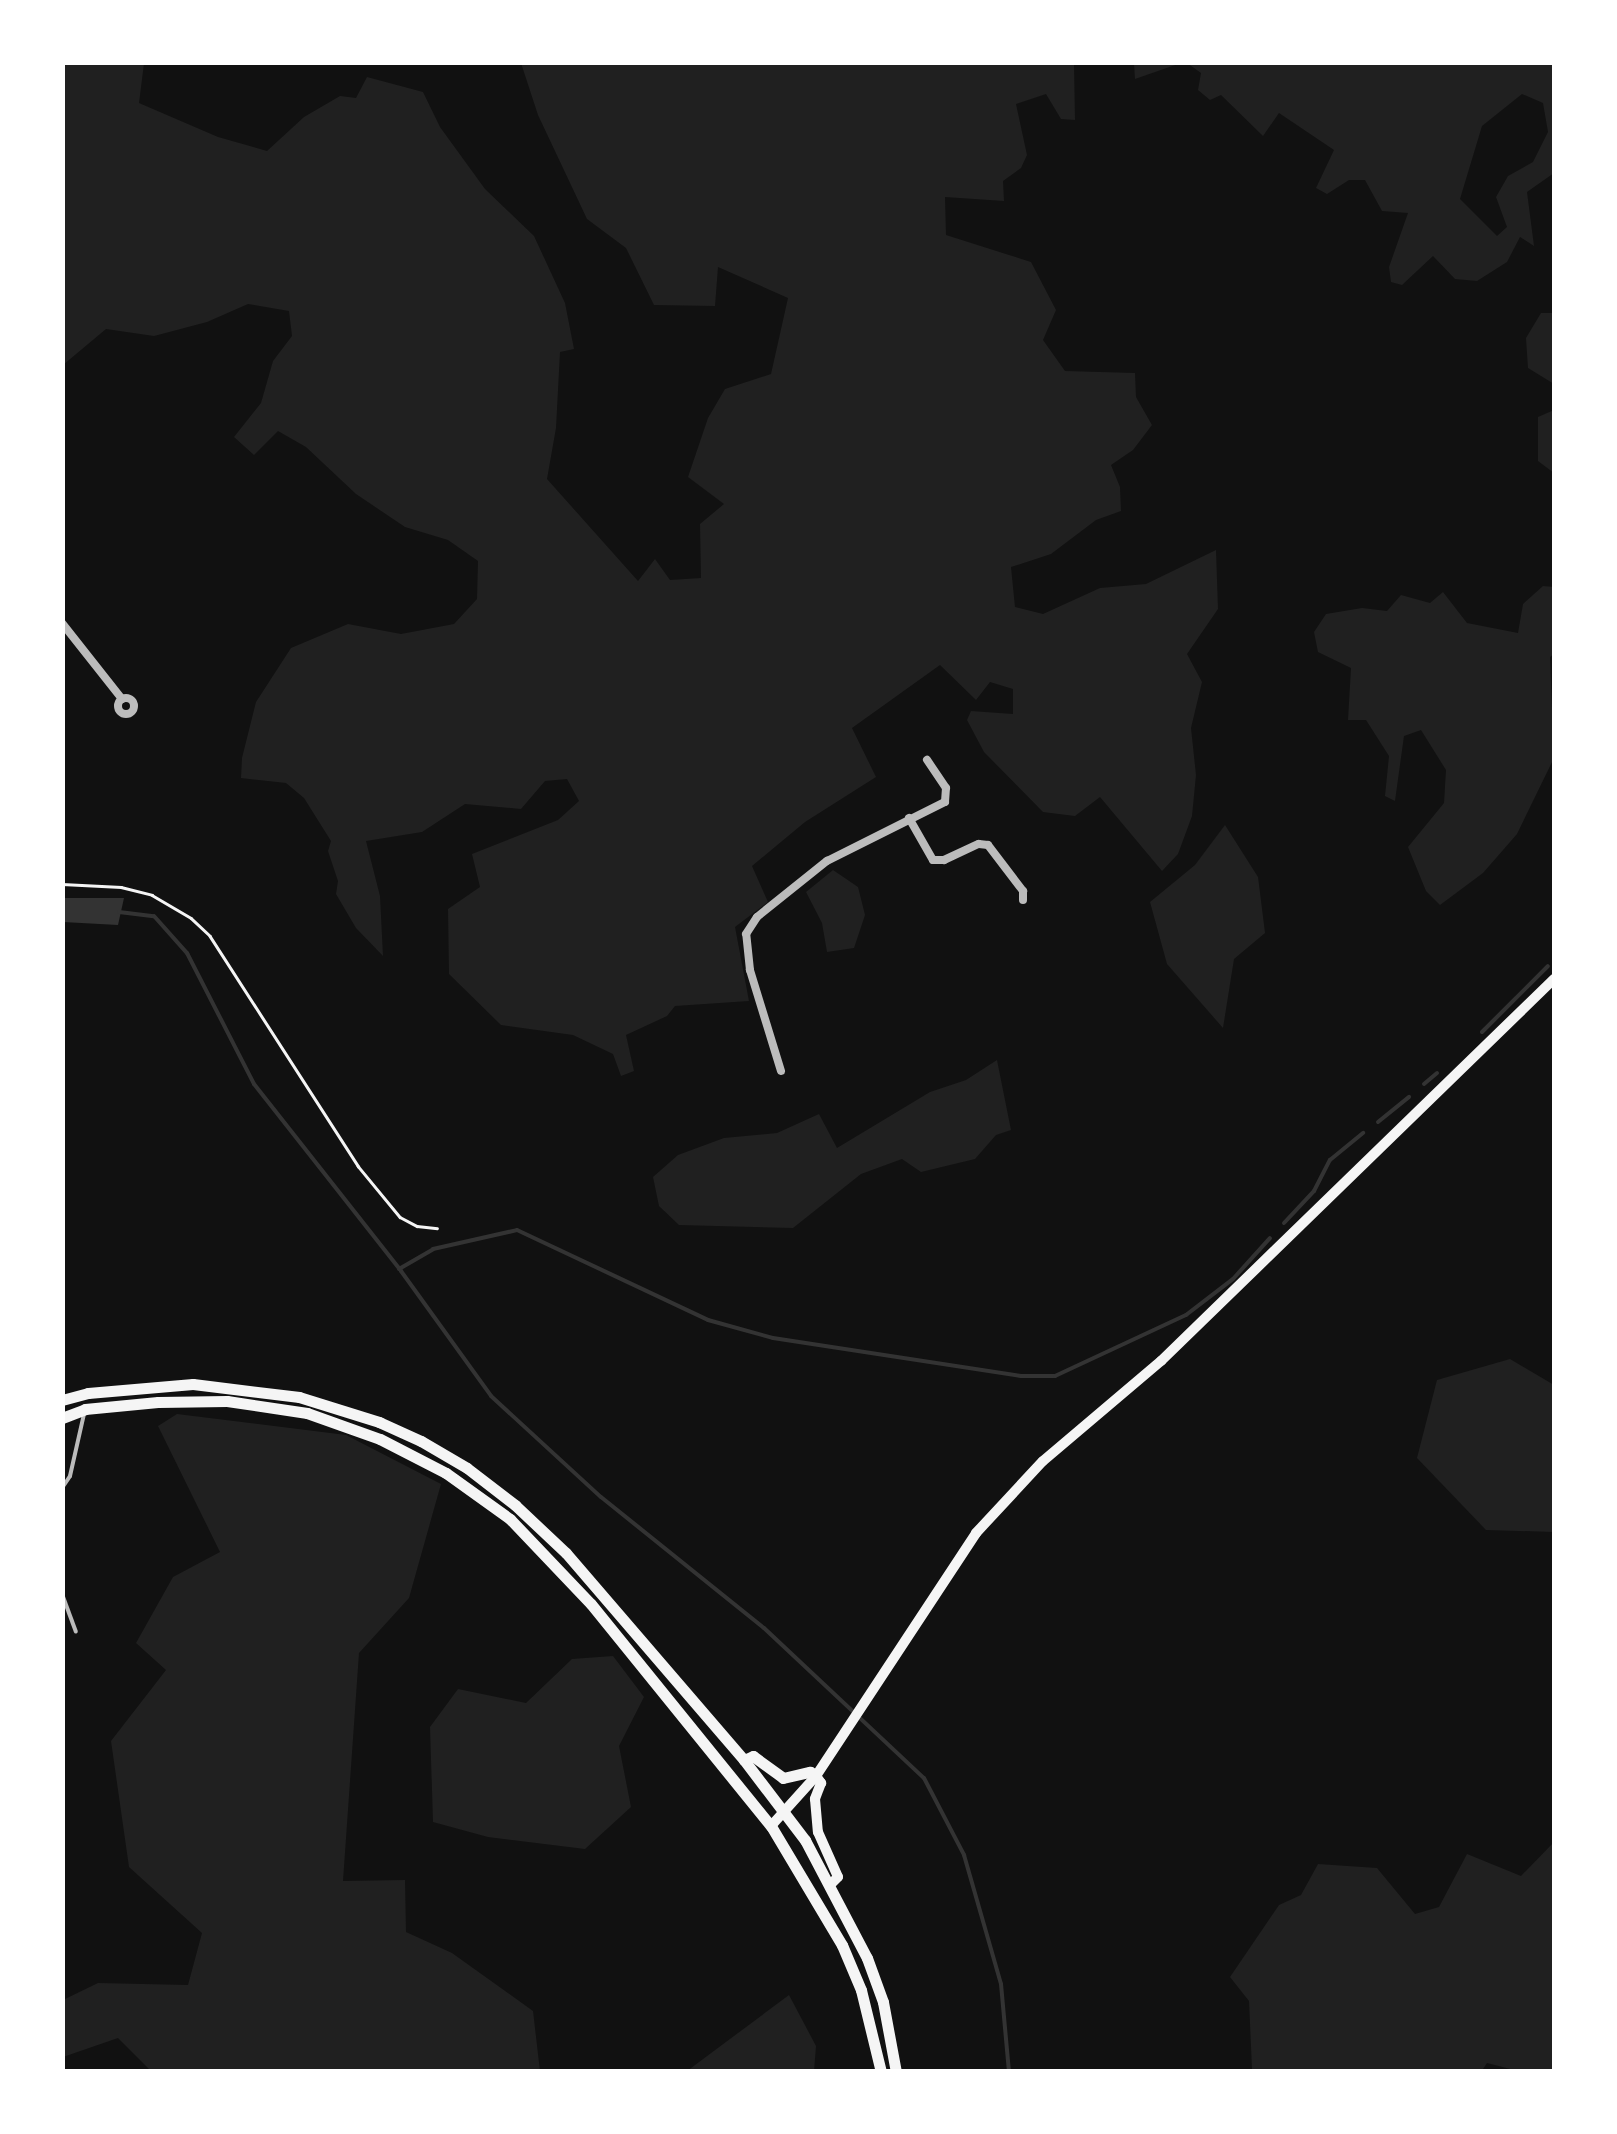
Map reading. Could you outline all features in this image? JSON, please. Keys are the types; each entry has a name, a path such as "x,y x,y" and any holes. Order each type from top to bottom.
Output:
{"main road":[{"path":"771,1826 816,1776 976,1533 1043,1461 1174,1349 1554,979"},
{"path":"62,1400 88,1393 194,1384 262,1389 329,1405 422,1442 467,1468 515,1504 566,1553 786,1812 831,1884 882,2002 896,2072"},
{"path":"63,1418 85,1410 227,1401 307,1413 380,1439 446,1473 510,1519 553,1560 771,1826 842,1945 861,1990 881,2072"},
{"path":"744,1760 754,1756 783,1778 810,1772 816,1776 820,1783 816,1799 818,1832 838,1877 831,1884"}],"street":[{"path":"62,624 122,699"},
{"path":"780,1070 750,970 746,934 757,916 828,861 945,802 946,788 927,760"},
{"path":"909,818 933,860 944,860 979,844 988,846 1024,891 1022,900"}],"lane":[{"path":"62,1488 70,1476 85,1410"},
{"path":"62,1594 76,1632"}],"path":[{"path":"62,884 121,887 152,895 191,918 210,936 358,1166 400,1217 417,1226 437,1228"}],"shaded area":[{"path":"63,62 144,63 139,103 218,137 267,151 304,117 340,96 356,98 367,77 423,92 440,127 485,189 534,236 565,303 574,349 560,352 556,428 547,479 638,581 655,559 670,580 701,578 700,524 724,504 688,477 708,418 725,389 771,374 788,298 718,267 715,306 654,305 626,248 587,219 538,115 521,63 1074,63 1075,120 1061,119 1046,94 1016,104 1027,155 1021,168 1003,181 1004,201 945,197 946,235 1031,262 1056,310 1043,340 1065,371 1135,373 1136,397 1152,425 1133,450 1111,465 1120,487 1121,511 1096,520 1051,554 1011,567 1015,607 1043,614 1100,588 1146,584 1216,550 1218,609 1187,654 1202,682 1191,728 1196,775 1192,816 1178,854 1162,871 1100,797 1075,816 1043,812 984,752 967,720 971,711 1013,714 1013,689 990,682 976,700 940,665 852,728 876,777 805,822 752,866 768,902 735,927 749,1001 675,1006 667,1016 626,1035 634,1071 621,1076 613,1054 573,1035 501,1025 449,974 448,909 480,887 472,854 558,820 579,801 567,779 545,781 521,809 465,804 422,832 366,841 380,896 383,956 356,928 336,894 338,881 328,851 331,841 304,798 286,783 241,778 242,758 256,702 291,648 348,624 401,634 454,624 477,599 478,561 448,540 405,527 356,494 306,447 278,431 254,455 234,437 261,403 273,361 292,336 289,311 248,304 207,322 154,336 106,329 63,365"},
{"path":"1134,62 1181,63 1135,79"},
{"path":"1187,63 1554,63 1554,173 1527,192 1534,246 1520,237 1507,262 1477,281 1455,279 1433,256 1402,285 1391,282 1389,267 1408,213 1382,211 1365,180 1349,180 1327,194 1316,188 1334,150 1279,113 1263,136 1221,95 1210,100 1198,90 1201,73","holes":["1522,94 1543,103 1548,132 1533,162 1508,176 1496,197 1507,227 1497,236 1460,199 1482,126"]},
{"path":"1541,313 1554,313 1554,384 1528,368 1526,338"},
{"path":"1554,410 1554,473 1538,461 1538,417"},
{"path":"1543,586 1554,587 1554,654 1550,657 1554,758 1517,834 1483,873 1440,905 1426,891 1408,847 1444,803 1446,770 1421,730 1404,736 1395,801 1385,796 1389,756 1366,720 1348,720 1351,668 1318,652 1314,632 1326,614 1362,608 1387,611 1401,595 1430,603 1443,592 1467,623 1518,633 1523,604"},
{"path":"1225,825 1258,877 1265,933 1234,959 1223,1028 1167,964 1150,902 1195,865"},
{"path":"833,870 858,887 865,915 854,948 827,952 822,923 806,892"},
{"path":"62,898 124,898 118,925 63,922"},
{"path":"997,1060 1011,1130 996,1135 975,1159 921,1172 902,1159 861,1174 793,1228 679,1225 659,1206 653,1177 678,1155 724,1138 777,1133 819,1114 837,1148 930,1092 966,1080"},
{"path":"1510,1359 1554,1385 1554,1532 1486,1530 1417,1458 1437,1380"},
{"path":"177,1414 346,1435 441,1484 409,1598 359,1653 343,1881 405,1880 406,1932 452,1953 533,2011 540,2071 151,2071 118,2038 63,2057 63,2000 98,1983 188,1985 202,1933 129,1867 111,1741 166,1670 136,1643 173,1577 220,1552 158,1426"},
{"path":"613,1656 644,1697 619,1746 631,1807 585,1849 488,1837 433,1822 430,1727 458,1689 526,1703 572,1659"},
{"path":"1554,1842 1554,2071 1518,2071 1487,2063 1481,2072 1248,2071 1252,2069 1249,2001 1230,1977 1279,1905 1301,1895 1318,1864 1377,1868 1415,1914 1439,1907 1467,1854 1521,1876"},
{"path":"789,1995 816,2046 814,2071 687,2071"}],"waterway":[{"path":"119,912 154,916 187,953 254,1084 401,1271 491,1396 601,1497 764,1628 924,1778 964,1855 1001,1984 1009,2072"},
{"path":"1482,1032 1548,966"},
{"path":"1424,1084 1437,1073"},
{"path":"1378,1122 1409,1097"},
{"path":"1284,1223 1314,1191 1330,1160 1363,1133"},
{"path":"399,1269 433,1249 517,1230 708,1320 773,1338 1021,1376 1055,1376 1186,1315 1233,1279 1270,1238"}]}
